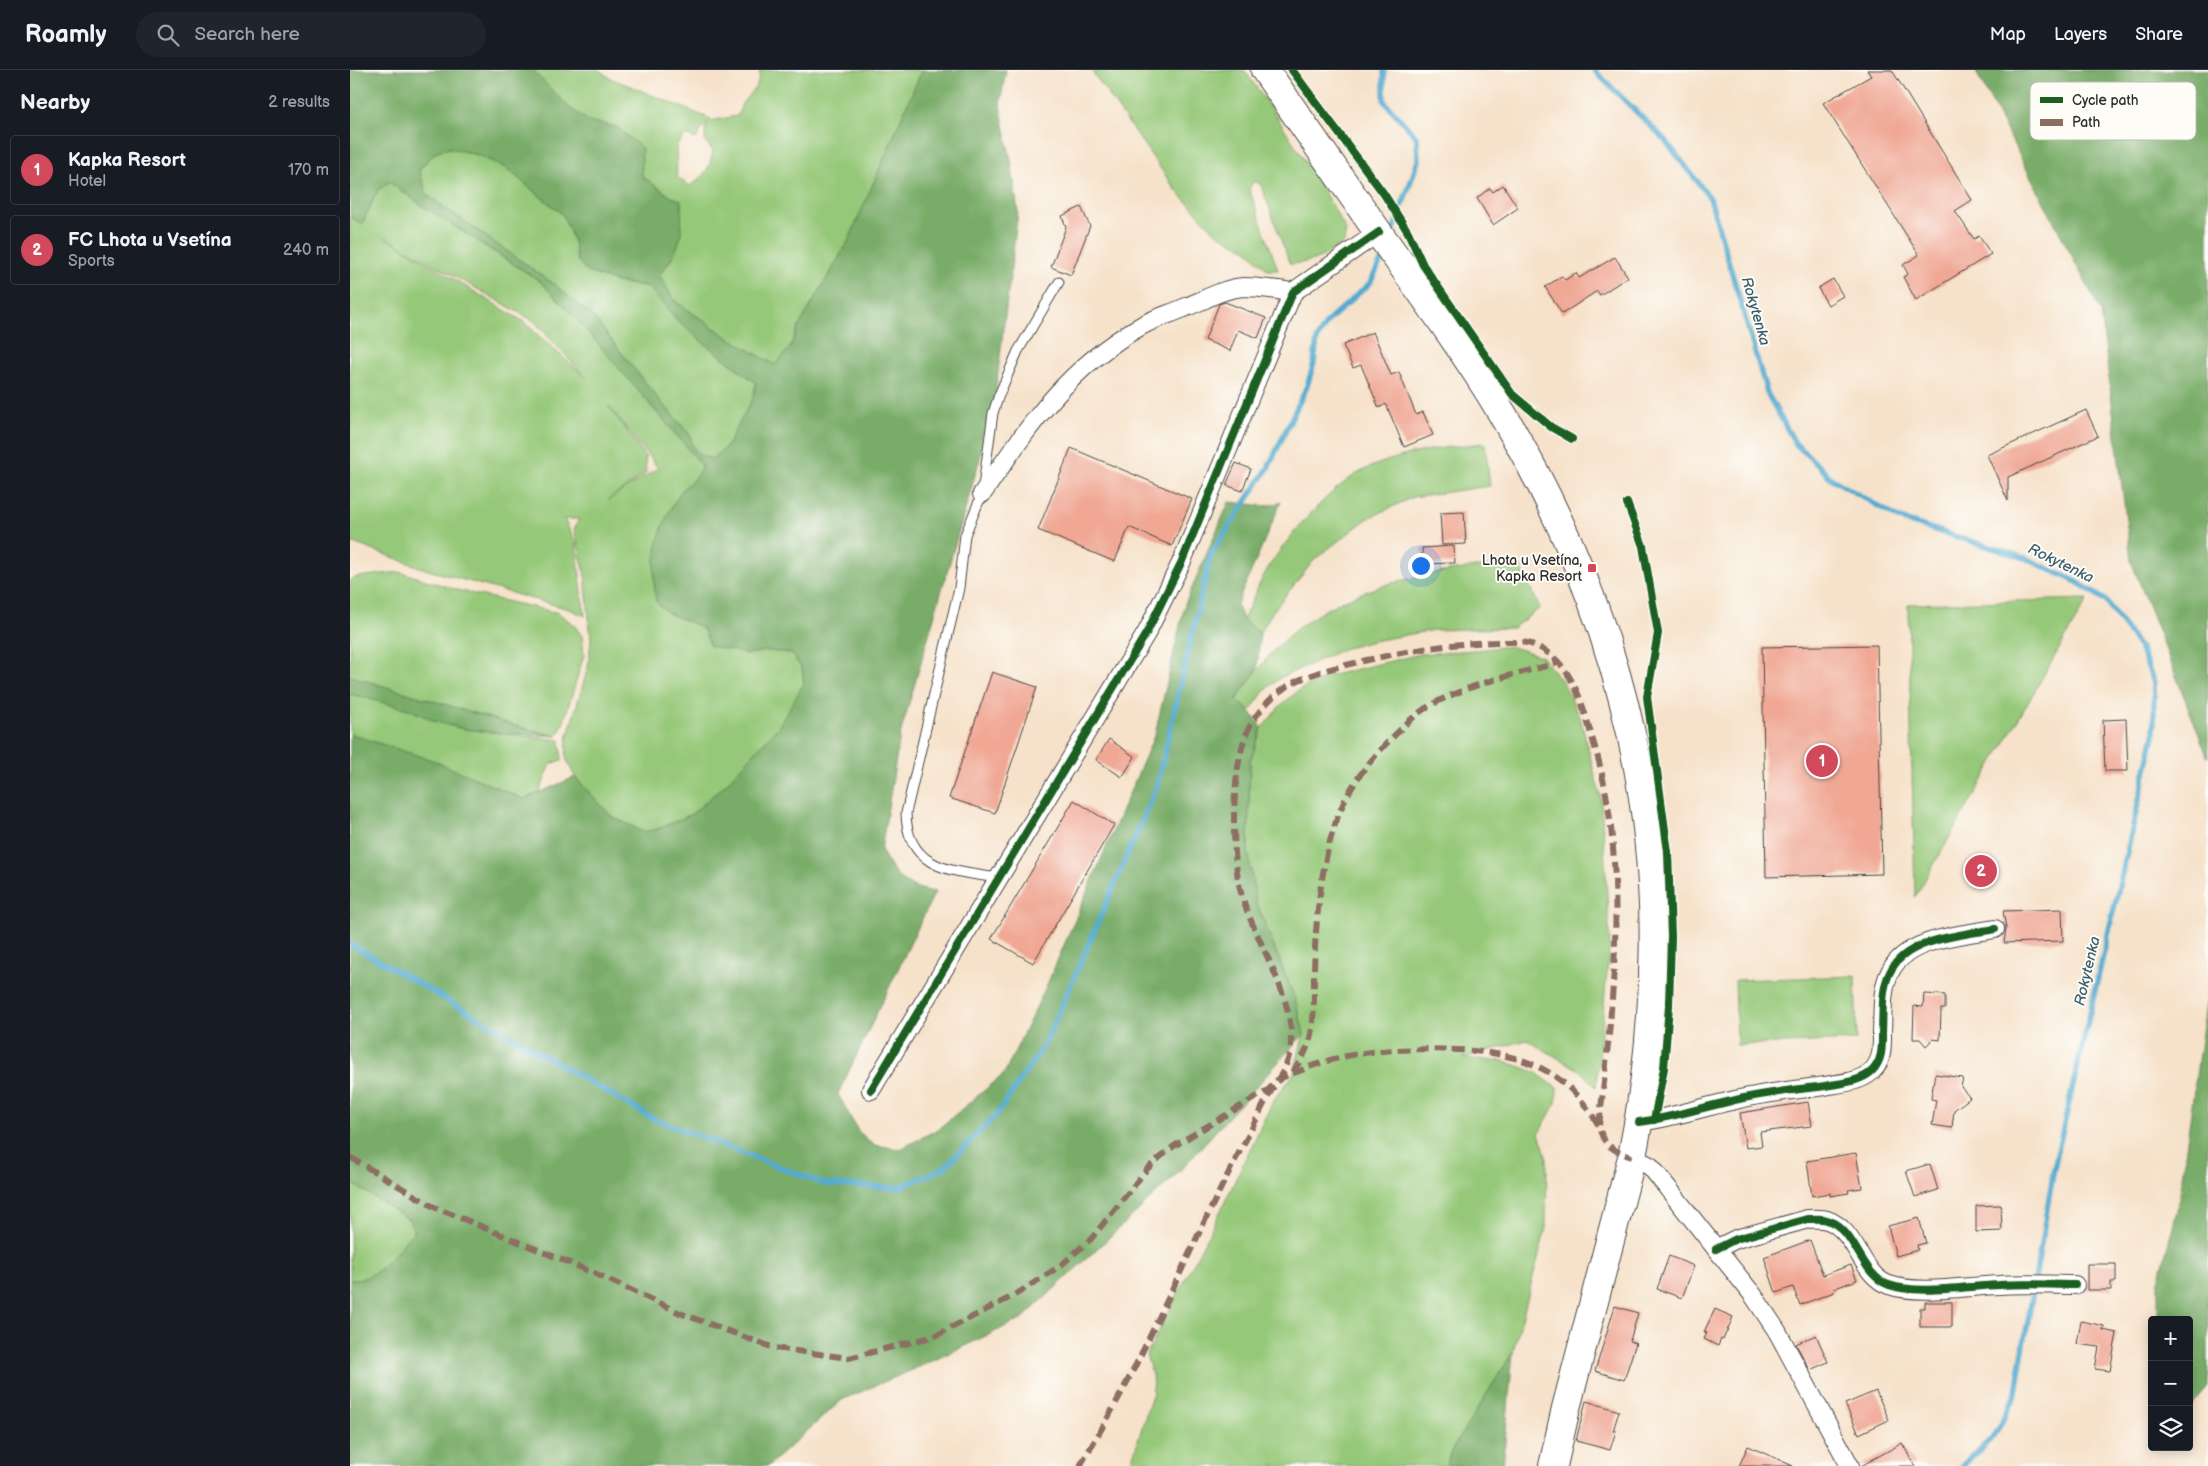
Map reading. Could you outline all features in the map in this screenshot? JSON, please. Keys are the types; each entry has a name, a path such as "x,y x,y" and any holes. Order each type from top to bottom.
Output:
{"main road":[{"path":"1265,70 1463,352 1503,415 1537,479 1588,589 1619,684 1643,788 1652,873 1654,971 1652,1020 1639,1122 1632,1157 1566,1408 1553,1466"}],"street":[{"path":"982,494 1030,424 1048,402 1079,371 1141,326 1222,291 1243,287 1293,292 1385,241"},
{"path":"871,1090 1147,632 1182,561 1293,292"},
{"path":"1639,1122 1668,1118 1761,1094 1846,1082 1865,1076 1879,1062 1882,1050 1886,983 1896,962 1904,954 1935,941 1995,929"},
{"path":"1632,1157 1650,1166 1734,1269 1777,1331 1850,1466"},
{"path":"1716,1249 1743,1237 1808,1219 1827,1220 1846,1236 1868,1268 1888,1285 1924,1289 2075,1285"}],"lane":[{"path":"998,878 956,871 932,863 912,845 906,830 906,813 959,588 965,535 982,494 993,413 1018,351 1059,282"}],"green space":[{"path":"350,70 534,70 570,108 588,121 617,127 642,148 642,176 669,196 681,200 682,223 680,240 673,255 659,275 675,301 729,338 775,365 790,348 798,328 848,242 922,70 1006,70 1000,105 1011,160 1018,212 993,413 900,735 881,850 891,868 901,879 914,887 935,892 838,1094 858,1131 874,1145 900,1149 938,1129 1004,1074 1046,987 1155,734 1185,604 1229,502 1266,506 1281,502 1237,604 1243,620 1260,633 1257,670 1236,700 1250,711 1262,728 1250,761 1248,851 1256,902 1295,999 1304,1034 1175,1176 1022,1319 926,1364 842,1400 768,1466 350,1466 350,1280 369,1276 378,1270 394,1255 414,1231 410,1220 350,1182 350,734 432,760 524,799 575,777 611,816 643,832 658,829 692,814 726,784 779,726 804,683 802,669 791,653 766,651 747,654 710,646 704,630 668,613 656,602 654,564 662,528 679,495 696,476 702,465 582,325 540,281 424,207 389,182 378,190 362,224 350,217","holes":["450,148 478,155 506,168 563,215 574,242 577,260 587,272 617,282 647,286 675,318 705,344 756,383 753,398 727,446 712,459 699,455 692,445 690,435 593,317 554,284 427,195 419,170 432,155"]},
{"path":"534,70 599,70 610,78 711,119 710,121 737,116 743,103 757,84 760,70 922,70 848,242 798,328 790,348 775,365 729,338 675,301 659,275 674,256 670,196 642,176 617,127 588,121 570,108","holes":["708,123 705,130 705,141 713,151 708,168 690,186 677,177 676,146 686,135 696,139"]},
{"path":"1091,70 1244,70 1310,169 1334,209 1346,230 1344,242 1319,258 1290,264 1261,185 1254,181 1249,189 1278,270 1268,270 1247,250 1217,234 1175,189"},
{"path":"1975,70 2208,70 2208,758 2131,561 2101,312"},
{"path":"451,148 478,155 506,168 563,215 574,242 577,260 610,280 647,286 675,318 705,344 757,383 753,398 727,446 711,459 699,455 692,445 690,435 593,317 427,195 419,171 436,153"},
{"path":"389,182 424,207 540,281 582,325 702,465 699,473 683,489 668,613 694,624 747,654 766,651 791,653 802,669 804,684 779,726 726,784 692,814 658,829 643,832 611,816 575,777 566,758 567,739 588,667 591,640 585,574 574,529 579,519 564,519 576,544 585,616 569,609 428,570 350,542 350,217 362,223 378,190","holes":["385,237 534,321 586,378 524,322","608,405 658,468 608,500 646,473 645,456"]},
{"path":"1485,443 1490,486 1413,497 1367,519 1315,559 1273,611 1260,633 1243,620 1266,572 1289,539 1326,498 1353,476 1380,463 1410,454"},
{"path":"1519,563 1540,608 1513,628 1434,630 1373,641 1343,649 1280,678 1265,690 1250,711 1236,701 1256,671 1280,644 1299,627 1320,613 1342,602 1365,592 1413,578 1470,568"},
{"path":"400,572 461,591 559,613 574,625 582,636 584,655 563,724 557,736 520,727 350,676 350,580 357,577"},
{"path":"2088,599 1915,897 1908,604"},
{"path":"1509,646 1541,656 1563,682 1580,717 1601,799 1610,941 1596,1087 1579,1070 1527,1040 1463,1058 1504,1061 1535,1072 1557,1088 1556,1103 1539,1133 1547,1158 1546,1228 1513,1352 1450,1453 1447,1466 1130,1466 1153,1392 1152,1373 1146,1356 1221,1210 1274,1099 1293,1075 1304,1034 1295,999 1256,902 1248,851 1250,761 1262,728 1280,706 1299,690 1329,676 1420,654"},
{"path":"350,676 520,727 557,736 464,729 437,722 409,709 350,694"},
{"path":"350,694 409,709 437,722 464,729 560,740 562,760 551,764 539,793 524,799 433,761 350,734"},
{"path":"1855,976 1857,1040 1737,1045 1735,980"},
{"path":"2208,989 2208,1387 2193,1405 2193,1316 2158,1316 2158,1284 2178,1206"},
{"path":"350,1182 410,1220 414,1231 378,1271 360,1279 350,1280"},
{"path":"1513,1352 1503,1466 1447,1466 1450,1453"}],"building":[{"path":"1867,70 1892,70 1972,200 1955,211 1974,239 1979,236 1991,254 1916,300 1903,277 1908,274 1903,265 1919,255 1823,103 1871,76"},
{"path":"1503,185 1518,208 1493,225 1477,198 1490,188 1493,192"},
{"path":"1081,207 1090,226 1071,275 1051,267 1066,227 1062,216"},
{"path":"1615,257 1628,277 1600,295 1597,291 1562,314 1545,287 1562,276 1565,280 1576,273 1579,278"},
{"path":"1833,279 1843,296 1828,305 1818,288"},
{"path":"1225,302 1266,318 1258,338 1238,330 1230,351 1205,340 1219,304"},
{"path":"1373,332 1391,375 1399,372 1416,415 1423,412 1433,435 1404,447 1386,404 1379,408 1361,365 1353,368 1343,345"},
{"path":"2086,410 2098,436 2008,477 2008,501 1987,455"},
{"path":"1071,448 1192,499 1172,546 1129,527 1115,561 1113,561 1038,530"},
{"path":"1236,463 1251,469 1242,491 1226,485"},
{"path":"1464,512 1466,544 1442,545 1440,513"},
{"path":"1454,546 1455,563 1423,564 1422,548"},
{"path":"1877,645 1882,874 1766,877 1762,647"},
{"path":"992,672 1037,687 995,813 949,798"},
{"path":"2126,719 2128,771 2105,771 2103,720"},
{"path":"1109,739 1135,757 1122,777 1096,760"},
{"path":"1074,800 1114,825 1033,963 991,939"},
{"path":"2062,909 2063,941 2004,943 2006,928 2003,911"},
{"path":"1924,994 1945,995 1945,1009 1941,1009 1940,1040 1933,1039 1926,1046 1920,1039 1913,1039 1914,1006 1923,1007"},
{"path":"1935,1074 1963,1078 1961,1087 1970,1098 1954,1110 1952,1128 1932,1125 1936,1100 1931,1099"},
{"path":"1808,1102 1812,1126 1760,1132 1762,1146 1746,1148 1740,1113"},
{"path":"1856,1153 1862,1188 1848,1190 1849,1193 1830,1196 1830,1193 1812,1196 1807,1161"},
{"path":"1930,1164 1938,1190 1915,1197 1906,1171"},
{"path":"2001,1205 2002,1231 1976,1232 1976,1206"},
{"path":"1919,1218 1926,1243 1917,1245 1918,1250 1896,1256 1888,1226"},
{"path":"1810,1240 1823,1275 1851,1265 1857,1280 1833,1289 1834,1292 1800,1305 1793,1287 1776,1293 1764,1257"},
{"path":"1669,1256 1694,1266 1682,1298 1657,1289"},
{"path":"2087,1264 2116,1264 2116,1282 2111,1282 2111,1290 2087,1290"},
{"path":"1925,1302 1952,1302 1952,1327 1920,1327 1920,1308 1925,1308"},
{"path":"1615,1306 1638,1313 1630,1341 1636,1343 1624,1380 1595,1371"},
{"path":"1715,1309 1733,1317 1723,1340 1721,1339 1718,1346 1704,1339 1707,1333 1704,1332"},
{"path":"2081,1321 2104,1326 2103,1330 2117,1333 2110,1371 2095,1369 2099,1347 2077,1344"},
{"path":"1816,1335 1828,1362 1810,1370 1796,1344"},
{"path":"1876,1391 1889,1420 1859,1434 1845,1404"},
{"path":"1586,1401 1619,1411 1613,1431 1616,1431 1610,1450 1576,1441"},
{"path":"1902,1443 1915,1466 1861,1466 1897,1446"},
{"path":"1748,1446 1793,1466 1739,1466"}],"waterway":[{"path":"1384,70 1384,101 1417,138 1418,161 1391,237"},
{"name":"Rokytenka","path":"1594,70 1665,140 1710,198 1767,393 1795,443 1832,479 1900,519 2025,558 2077,582 2105,600 2140,648 2154,682 2154,735 2054,1168 2015,1397 1994,1436 1962,1466"},
{"path":"350,944 654,1119 824,1184 898,1188 944,1168 998,1113 1046,1042 1156,789 1211,554 1268,468 1307,386 1314,363 1317,339 1328,321 1370,283 1384,255"}],"marked path":[{"path":"350,1157 434,1207 594,1273 680,1313 774,1348 849,1358 935,1336 1015,1295 1060,1266 1091,1239 1147,1169 1159,1158 1174,1146 1268,1090 1284,1069 1291,1046 1290,1021 1283,995 1242,896 1235,859 1234,812 1238,766 1248,730 1261,709 1286,687 1329,669 1384,656 1435,647 1487,642 1523,642 1534,645 1548,653 1559,662 1568,674 1586,715 1605,789 1612,836 1615,885 1613,983 1599,1126 1603,1138 1610,1147 1632,1157"},
{"path":"1292,1072 1301,1060 1311,1036 1314,1010 1316,926 1326,858 1338,817 1356,781 1385,745 1411,719 1427,707 1463,690 1510,675 1558,663"},
{"path":"1080,1466 1125,1386 1201,1228 1268,1096 1280,1079 1321,1063 1378,1051 1417,1049 1457,1050 1502,1055 1540,1067 1556,1077 1572,1090 1586,1106 1599,1126"}],"cycle path":[{"path":"1292,70 1384,194 1408,232 1423,265 1512,394 1551,427 1572,439"},
{"path":"871,1090 1147,632 1182,561 1293,292 1379,232"},
{"path":"1627,503 1643,546 1658,633 1647,697 1668,852 1671,936 1669,1006 1664,1068 1654,1120"},
{"path":"1639,1122 1754,1096 1844,1083 1862,1078 1876,1067 1880,1058 1885,986 1890,972 1898,961 1909,952 1936,940 1995,929"},
{"path":"1716,1249 1736,1239 1808,1219 1822,1219 1837,1225 1852,1242 1871,1272 1879,1280 1889,1285 1928,1290 2008,1284 2075,1285"}],"place":[{"name":"Lhota u Vsetína, Kapka Resort","path":"1592,568"},
{"name":"Kapka Resort","path":"1822,761"},
{"name":"FC Lhota u Vsetína","path":"1981,871"}]}
